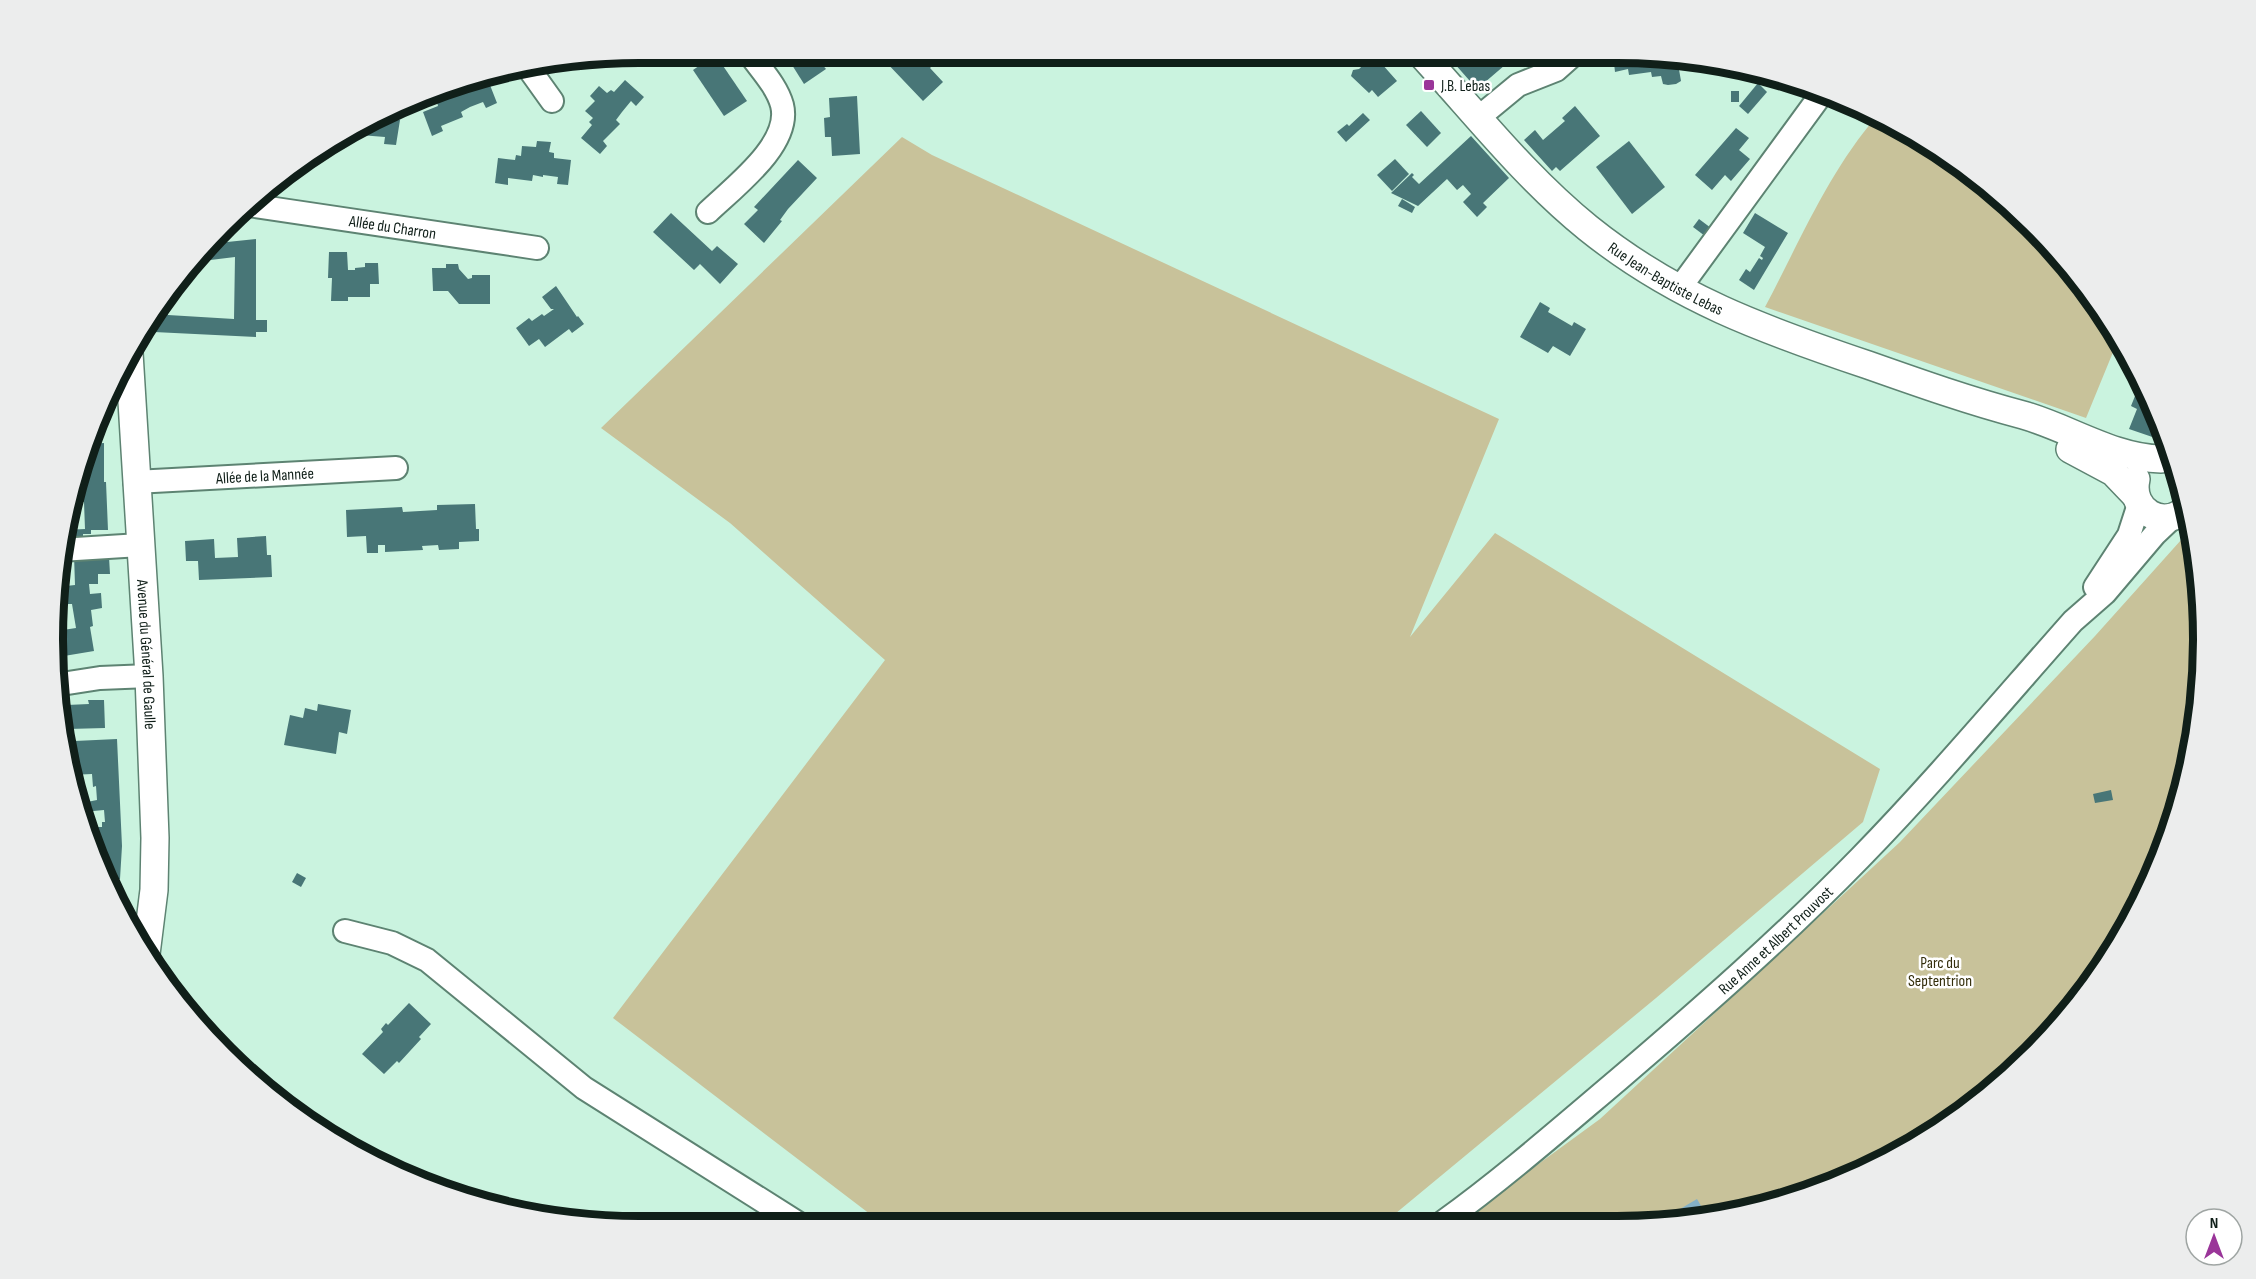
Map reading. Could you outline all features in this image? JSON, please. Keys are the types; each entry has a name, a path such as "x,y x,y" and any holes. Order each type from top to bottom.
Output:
{"main road":[{"name":"Rue Jean-Baptiste Lebas","path":"1429,63 1526,171 1573,215 1635,262 1679,289 1740,319 1784,337 1975,402 2049,423 2128,455 2164,460"},
{"name":"Avenue du Général de Gaulle","path":"130,370 135,482 149,676 155,838 153,901 148,940"},
{"name":"Rue Jean-Baptiste Lebas","path":"1975,402 2093,459 2122,479 2145,512 2154,517 2163,519 2179,513"},
{"path":"2137,500 2136,481 2140,472 2147,464 2164,461"}],"street":[{"path":"708,212 770,150 781,132 783,123 781,103 772,85 756,63"},
{"path":"1478,118 1518,86 1556,70 1564,63"},
{"path":"532,73 552,101"},
{"path":"1679,289 1817,100"},
{"name":"Allée du Charron","path":"258,207 537,248"},
{"name":"Allée de la Mannée","path":"135,482 396,468"},
{"name":"Rue Anne et Albert Prouvost","path":"2073,621 2126,541 2134,522 2137,500"},
{"name":"Rue Anne et Albert Prouvost","path":"1451,1216 1561,1128 1782,936 1884,834 2073,621 2105,593 2156,534 2179,514"},
{"path":"70,549 140,544"},
{"path":"65,683 100,678 149,676"},
{"path":"345,932 392,943 418,955 584,1088 787,1216"}],"green space":[{"path":"1872,122 1937,160 1997,206 2050,259 2096,319 2114,349 2086,418 1765,307 1829,184"},
{"path":"902,137 932,155 1499,419 1410,637 1495,533 1880,769 1863,822 1656,998 1392,1216 873,1216 613,1018 885,660 730,523 601,428"},
{"name":"Parc du Septentrion","path":"2184,537 2192,602 2192,677 2182,752 2162,825 2134,894 2096,960 2050,1020 1997,1073 1937,1119 1905,1139 1837,1172 1766,1196 1729,1205 1654,1215 1467,1216 1600,1119 1900,842 2095,636"}],"water":[{"path":"1697,1199 1703,1209 1692,1211 1673,1213"}],"building":[{"path":"703,63 721,63 747,101 724,116 693,70"},
{"path":"791,63 821,63 826,69 804,84"},
{"path":"887,63 933,63 930,68 943,82 923,101"},
{"path":"1365,63 1381,63 1397,81 1378,97 1372,90 1369,93 1351,76 1353,70 1359,69"},
{"path":"1454,63 1503,63 1505,65 1477,89"},
{"path":"1614,63 1678,67 1681,81 1668,85 1663,84 1661,76 1652,77 1651,72 1629,75 1628,69 1615,72"},
{"path":"625,80 644,97 636,106 631,101 622,112 616,120 620,124 603,141 607,146 600,154 581,138 592,125 589,122 593,118 585,111 595,101 590,96 599,86 607,93 611,90 614,92"},
{"path":"489,83 497,103 486,108 483,102 470,107 461,112 463,117 441,126 443,131 432,136 423,112 438,106 437,102 442,101 441,99"},
{"path":"1758,83 1767,92 1748,114 1739,106"},
{"path":"1731,91 1739,91 1739,102 1731,102"},
{"path":"857,96 860,154 832,156 831,137 825,137 824,118 830,117 829,98"},
{"path":"1575,106 1600,136 1560,171 1556,167 1552,171 1524,140 1535,130 1543,140 1565,121 1562,118"},
{"path":"1421,111 1441,133 1427,147 1406,125"},
{"path":"1363,113 1370,120 1346,142 1337,132 1347,124 1349,126"},
{"path":"392,119 400,120 396,145 384,144 385,137 360,135"},
{"path":"1736,128 1749,138 1739,150 1750,159 1731,181 1725,175 1712,190 1695,175"},
{"path":"1471,136 1509,178 1483,203 1487,207 1477,217 1463,202 1471,194 1463,185 1457,190 1447,179 1418,206 1391,193 1412,173 1414,175 1412,177 1419,184"},
{"path":"537,141 551,142 549,152 554,153 554,158 571,160 568,185 557,184 558,177 543,175 543,177 533,175 532,181 508,178 508,185 495,183 498,158 515,160 516,155 521,156 522,146 536,147"},
{"path":"1629,141 1665,187 1632,214 1596,167"},
{"path":"1395,159 1409,174 1392,191 1377,175"},
{"path":"798,160 817,178 788,209 780,220 782,221 764,243 744,224 758,210 754,207"},
{"path":"1402,199 1415,207 1412,213 1398,206"},
{"path":"671,213 712,251 717,246 738,264 720,284 700,264 694,270 653,232"},
{"path":"1755,213 1788,233 1754,290 1739,280 1746,269 1750,272 1759,258 1762,260 1763,258 1760,256 1765,247 1743,233"},
{"path":"1699,219 1711,228 1705,236 1693,227"},
{"path":"256,239 256,320 267,320 267,332 256,332 256,337 154,332 168,308 168,315 234,319 235,257 205,261 222,243"},
{"path":"329,252 347,252 348,270 365,267 365,263 378,263 379,284 370,284 370,297 348,297 348,301 331,301 332,278 328,278"},
{"path":"446,264 458,264 459,269 468,279 472,278 472,275 490,275 490,304 459,304 448,291 433,291 432,268 446,268"},
{"path":"556,286 584,324 572,333 569,329 545,347 539,339 529,346 516,328 529,318 532,321 554,309 551,309 542,297"},
{"path":"1540,302 1550,308 1548,312 1572,326 1574,322 1586,329 1570,356 1553,346 1548,353 1520,337"},
{"path":"2135,396 2139,397 2156,438 2129,429 2137,409 2131,406"},
{"path":"98,443 104,443 108,530 91,530 91,534 83,534 83,540 72,540 74,530 85,529 84,502 80,502"},
{"path":"475,504 479,541 459,542 459,549 439,550 438,545 422,546 423,550 385,552 385,545 378,545 378,553 367,553 366,536 347,537 346,510 402,507 403,512 437,510 437,505"},
{"path":"266,536 267,555 271,555 272,577 199,580 198,561 186,561 185,541 214,539 215,558 238,557 237,538"},
{"path":"74,555 109,557 110,574 98,574 98,584 89,584 90,594 101,593 102,608 91,610 93,626 90,627 94,651 64,656 63,630 76,628 72,604 67,604 66,586 75,585"},
{"path":"88,700 104,700 105,728 70,729 67,705 89,704"},
{"path":"318,704 351,710 347,734 339,732 336,754 284,745 290,715 303,718 305,708 317,711"},
{"path":"117,739 122,846 120,879 116,879 95,827 102,827 102,822 105,822 104,810 90,811 87,802 97,800 96,786 93,787 92,774 79,775 72,742"},
{"path":"2111,790 2113,800 2095,803 2093,794"},
{"path":"297,873 306,878 301,887 292,882"},
{"path":"409,1003 431,1024 399,1063 397,1061 384,1074 362,1054 383,1032 381,1029 386,1023 388,1025"}],"place":[{"name":"J.B. Lebas","path":"1429,85"}]}
